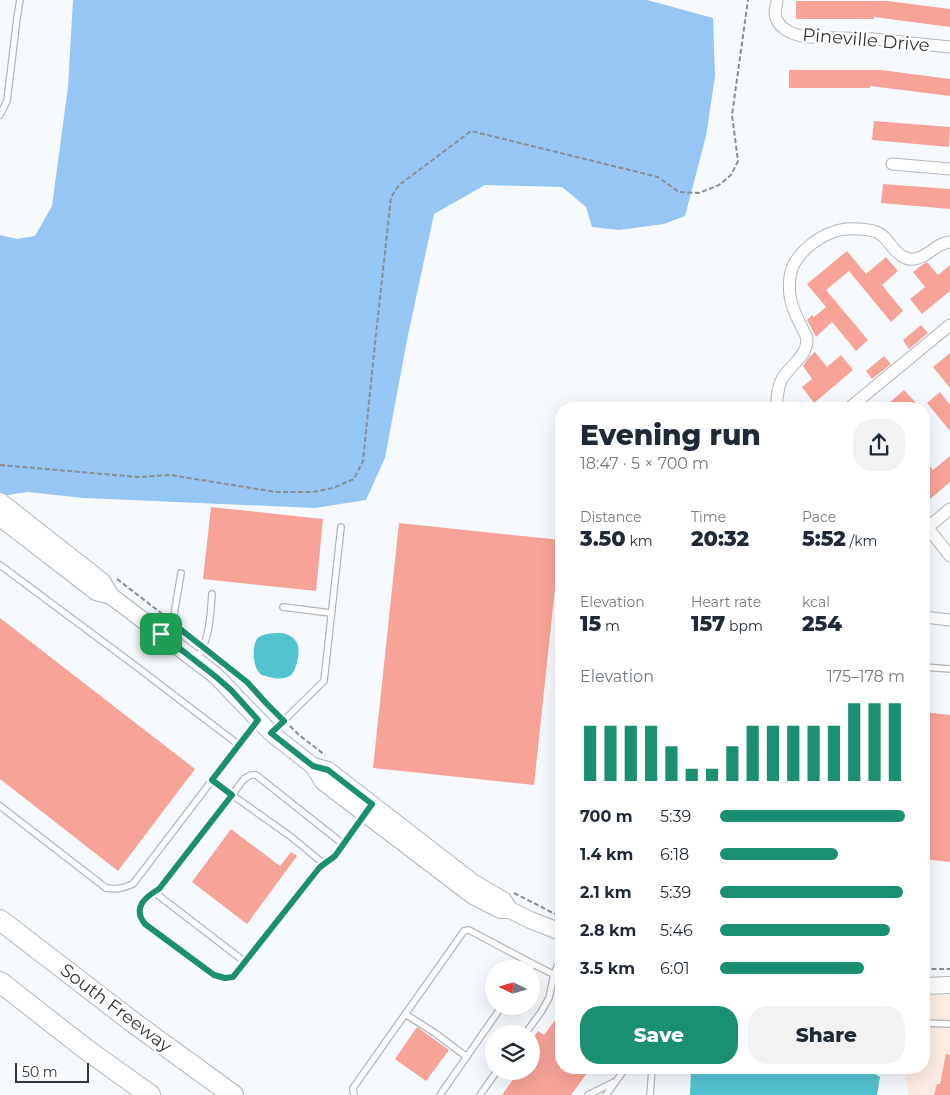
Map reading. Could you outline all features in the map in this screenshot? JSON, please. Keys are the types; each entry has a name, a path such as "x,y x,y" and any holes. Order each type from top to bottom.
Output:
{"highway":[{"name":"South Freeway","path":"0,920 134,1024 233,1095"},
{"path":"0,982 87,1050 150,1095"}],"street":[{"name":"Pineville Drive","path":"777,0 775,14 780,24 785,30 799,36 873,39 950,47"},
{"path":"892,164 950,169"},
{"path":"776,402 777,392 781,381 806,349 807,338 792,306 790,295 791,276 792,268 812,244 839,230 850,229 876,232 885,238 902,257 914,259 926,255 945,242 950,242"},
{"path":"856,402 950,325"},
{"path":"0,501 102,581 111,596"},
{"path":"930,522 950,509"},
{"path":"0,518 96,592 111,596 166,627 200,654 215,676 231,690 271,733 313,766 324,782 368,809 474,883 503,900 510,910 555,930"},
{"path":"930,530 950,556"},
{"path":"930,618 950,620"},
{"path":"930,986 950,985"}],"lane":[{"path":"0,115 7,101 20,0"},
{"path":"271,733 324,681 341,527"},
{"path":"0,565 134,664 239,745"},
{"path":"166,627 176,608 181,573"},
{"path":"200,654 210,623 212,594"},
{"path":"283,607 332,613"},
{"path":"930,668 950,670"},
{"path":"0,806 106,888 115,890 124,888 133,884 258,720"},
{"path":"344,844 256,776 251,775 244,779 159,889 146,896 140,908 140,918 145,924 214,975 225,978 233,977 312,877 324,864 335,856 344,844 368,809"},
{"path":"212,780 290,836 324,864"},
{"path":"154,892 245,962"},
{"path":"354,1095 353,1088 464,930 469,930 521,960"},
{"path":"531,1025 549,998 554,974 540,969"},
{"path":"405,1014 467,1057"},
{"path":"440,1095 496,1015"},
{"path":"930,1023 950,1024"},
{"path":"606,1095 621,1074"},
{"path":"650,1095 652,1074"},
{"path":"480,1095 491,1080"},
{"path":"588,1095 616,1081"}],"path":[{"path":"0,465 138,477 170,475 276,492 312,492 333,488 354,480 363,461 392,197 399,185 471,131 658,177 679,192 699,193 719,185 731,175 738,161 732,115 748,0"},
{"path":"113,577 166,627 200,654 247,682 299,735 329,758"},
{"path":"513,892 555,914"},
{"path":"930,970 950,969"}],"shaded area":[{"path":"73,0 647,0 713,18 715,76 706,136 685,216 664,224 619,230 592,227 586,207 562,187 485,185 434,214 407,340 385,458 366,500 315,508 84,498 27,492 0,496 0,235 17,239 35,236 52,206 68,87"},
{"path":"282,633 293,637 298,646 295,669 291,675 280,679 262,675 256,668 254,650 256,640 264,635"},
{"path":"950,995 950,1095 908,1095 905,1074 930,1074 930,996"},
{"path":"691,1074 875,1074 880,1077 877,1095 690,1095"}],"building":[{"path":"796,1 887,1 950,9 950,27 874,17 874,19 796,19"},
{"path":"789,70 881,70 950,79 950,96 870,86 870,88 789,88"},
{"path":"874,121 950,127 949,147 872,140"},
{"path":"883,184 950,189 950,209 881,203"},
{"path":"847,251 866,274 886,257 898,271 882,285 903,311 891,322 849,271 826,290 868,340 856,351 832,322 816,337 807,320 826,307 807,284"},
{"path":"927,262 938,275 950,265 950,291 922,314 910,299 925,287 913,272"},
{"path":"921,325 928,333 909,349 903,340"},
{"path":"815,352 827,367 841,355 853,370 815,402 802,387 812,379 803,366"},
{"path":"950,353 950,388 933,367"},
{"path":"884,356 891,364 872,379 866,371"},
{"path":"904,390 915,402 890,402"},
{"path":"940,392 950,405 950,431 930,407 930,402 928,402"},
{"path":"950,456 950,482 930,499 930,466 933,470"},
{"path":"211,507 323,519 316,591 203,579"},
{"path":"399,523 555,539 555,588 534,785 373,768"},
{"path":"0,618 195,769 118,871 0,779"},
{"path":"930,713 950,715 950,862 930,860"},
{"path":"231,829 280,866 291,852 297,856 247,924 192,882"},
{"path":"555,1020 555,1074 586,1074 571,1095 502,1095 513,1080 540,1080 540,1032 544,1035"},
{"path":"417,1027 449,1050 426,1081 395,1059"},
{"path":"946,1054 950,1055 950,1095 934,1095 937,1084 940,1084"}],"route":[{"path":"170,621 223,662 247,682 284,721 271,733 313,766 328,770 372,804 335,856 320,867 233,977 225,978 214,975 145,924 140,918 140,908 146,896 159,889 232,795 212,780 258,720 231,690 161,634 170,621"}]}
